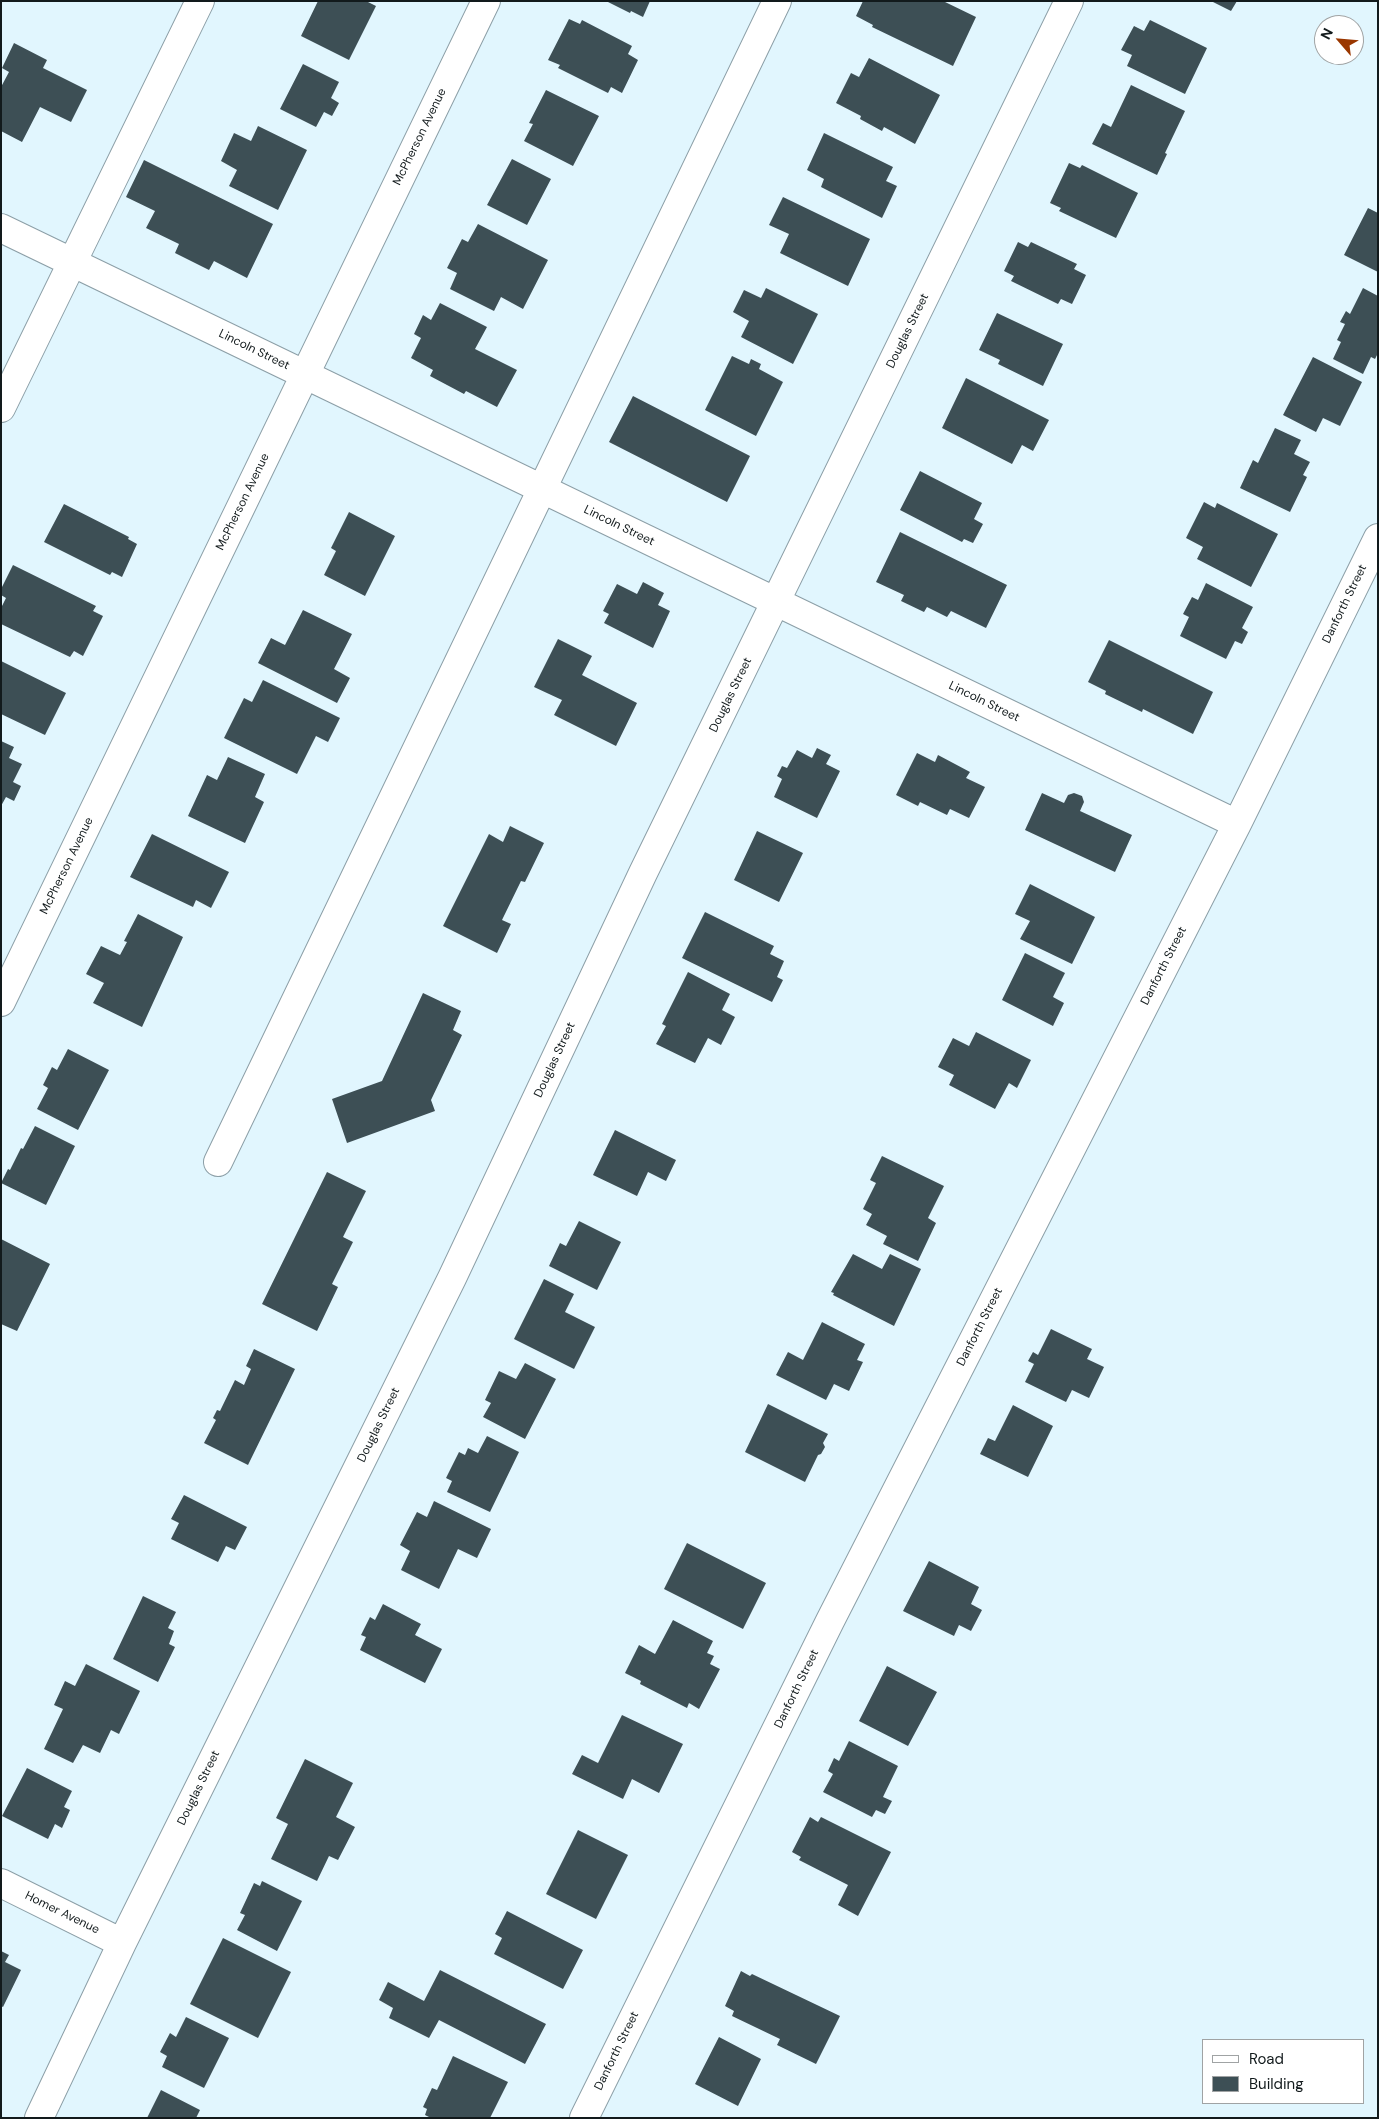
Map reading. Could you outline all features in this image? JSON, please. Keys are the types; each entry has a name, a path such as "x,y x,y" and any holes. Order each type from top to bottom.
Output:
{"street":[{"path":"1,408 200,1"},
{"name":"McPherson Avenue","path":"1,1002 486,1"},
{"path":"218,1162 777,1"},
{"name":"Douglas Street","path":"39,2118 122,1943 447,1287 643,873 1069,1"},
{"name":"Lincoln Street","path":"1,228 1236,824"},
{"name":"Danforth Street","path":"584,2118 826,1630 1236,824 1378,538"},
{"name":"Homer Avenue","path":"1,1883 122,1943"}],"building":[{"path":"318,1 366,1 376,6 349,60 301,36"},
{"path":"606,1 650,1 643,17"},
{"path":"863,1 943,1 976,17 953,66 872,27 873,25 856,16"},
{"path":"1211,1 1237,1 1231,11"},
{"path":"569,19 580,24 582,20 632,46 628,54 638,60 622,93 611,87 608,93 558,68 560,65 548,60"},
{"path":"1150,20 1207,48 1185,94 1127,66 1132,55 1121,50 1134,26 1144,31"},
{"path":"14,43 47,60 43,68 87,90 71,122 40,107 22,142 1,131 1,87 9,72 2,68"},
{"path":"869,58 940,95 915,144 884,127 882,131 860,119 861,116 836,103 851,73 859,77"},
{"path":"303,64 339,82 331,98 339,103 332,116 324,112 316,127 280,109"},
{"path":"1131,85 1185,111 1157,175 1092,144 1103,123 1111,127"},
{"path":"546,90 599,116 573,166 524,141 533,124 529,123"},
{"path":"258,126 307,150 278,210 229,186 237,170 221,161 234,133 251,141"},
{"path":"824,133 893,167 886,181 897,186 882,218 821,187 824,179 807,170"},
{"path":"512,159 551,179 527,225 487,205"},
{"path":"144,160 273,224 247,278 214,261 209,270 175,253 179,244 146,228 155,211 126,197"},
{"path":"1069,163 1080,168 1082,165 1138,193 1116,238 1059,211 1061,208 1050,203"},
{"path":"783,197 870,239 848,286 780,253 789,234 769,225"},
{"path":"1368,208 1378,213 1378,272 1344,255"},
{"path":"478,224 548,260 523,309 501,297 494,311 450,289 457,273 447,268 462,239 468,242"},
{"path":"1018,242 1028,247 1031,242 1077,264 1074,269 1086,275 1072,304 1061,299 1058,304 1011,281 1014,276 1004,271"},
{"path":"766,288 818,314 793,364 741,337 749,321 733,312 744,290 761,298"},
{"path":"1363,288 1378,296 1378,353 1375,359 1371,357 1363,374 1333,359 1341,342 1337,340 1345,324 1340,322 1346,311 1350,314"},
{"path":"440,303 487,327 475,349 517,370 497,407 466,391 464,394 430,376 433,370 411,358 421,338 414,334 423,315 431,320"},
{"path":"997,313 1063,344 1043,386 998,364 1000,360 979,350"},
{"path":"732,356 749,364 751,359 761,364 759,369 783,382 756,436 705,410"},
{"path":"1313,357 1362,382 1340,426 1323,418 1316,432 1283,415"},
{"path":"966,378 1049,420 1033,451 1022,445 1012,464 942,428"},
{"path":"633,396 750,456 727,502 609,442"},
{"path":"1275,428 1301,440 1294,454 1310,462 1303,475 1307,477 1290,512 1240,488 1253,460 1258,463"},
{"path":"920,471 982,503 974,519 983,524 973,543 964,539 962,542 900,510"},
{"path":"1204,502 1215,508 1217,503 1278,534 1251,587 1197,559 1203,547 1186,538"},
{"path":"64,504 129,537 128,539 137,544 122,577 112,572 110,575 44,542"},
{"path":"349,512 395,536 365,596 324,575 336,551 331,548"},
{"path":"900,532 1007,585 986,628 951,611 947,617 927,607 924,612 901,601 904,595 876,582"},
{"path":"13,565 96,606 93,611 103,616 83,656 74,651 70,657 1,624 1,608 6,598 1,595 1,589"},
{"path":"643,582 664,593 658,605 670,611 653,648 604,623 609,614 603,611 617,584 637,594"},
{"path":"1206,583 1253,607 1242,628 1248,632 1242,644 1235,641 1226,659 1180,636 1189,617 1183,614 1192,597 1198,600"},
{"path":"303,610 352,634 334,669 350,678 337,703 258,663 271,638 285,645"},
{"path":"558,639 592,656 582,675 637,703 616,746 554,715 562,700 534,687"},
{"path":"1109,640 1213,692 1193,734 1143,709 1142,712 1105,694 1106,691 1088,682"},
{"path":"1,661 66,693 45,735 1,714"},
{"path":"263,680 340,718 328,742 316,736 297,774 224,738 244,698 252,702"},
{"path":"1,741 14,747 9,758 22,764 13,782 21,786 14,801 6,797 1,806"},
{"path":"817,748 831,755 826,764 840,771 817,818 774,797 782,779 777,776 782,766 787,768 797,750 812,758"},
{"path":"917,753 935,762 938,755 970,772 966,778 985,787 969,818 950,809 947,815 920,802 918,806 896,795"},
{"path":"228,757 265,774 255,797 264,802 245,843 188,816 207,775 217,780"},
{"path":"1042,793 1064,803 1068,795 1074,793 1082,796 1084,802 1080,811 1132,835 1115,872 1025,830"},
{"path":"510,826 544,843 525,882 521,881 502,920 511,924 497,953 443,926 489,834 503,842"},
{"path":"757,831 803,853 779,902 734,880"},
{"path":"152,834 229,872 211,908 196,900 193,907 130,877"},
{"path":"1030,884 1095,917 1072,964 1020,939 1030,921 1015,914"},
{"path":"705,912 774,946 770,954 784,961 777,977 783,980 772,1002 682,958"},
{"path":"138,914 183,937 142,1027 93,1003 104,983 86,974 101,946 120,955 127,942 124,941"},
{"path":"1025,953 1065,973 1053,997 1064,1003 1053,1026 1002,1000"},
{"path":"688,972 730,994 722,1010 735,1017 721,1045 708,1038 695,1063 656,1044 666,1026 662,1024"},
{"path":"423,993 461,1011 453,1030 462,1035 431,1100 435,1111 347,1143 332,1099 382,1081"},
{"path":"976,1032 1031,1060 1017,1088 1009,1083 995,1109 949,1085 954,1075 938,1067 953,1038 969,1046"},
{"path":"68,1049 109,1070 78,1130 37,1109 48,1088 43,1085 52,1067 57,1070"},
{"path":"35,1126 75,1146 46,1205 1,1183"},
{"path":"615,1130 676,1160 666,1181 648,1172 637,1196 593,1175"},
{"path":"882,1156 944,1186 928,1218 936,1223 918,1261 883,1244 887,1236 866,1225 872,1214 863,1209 876,1183 870,1180"},
{"path":"327,1172 366,1191 343,1237 353,1242 332,1284 338,1287 317,1331 262,1304"},
{"path":"579,1221 621,1242 597,1290 549,1266 560,1243 566,1246"},
{"path":"1,1239 50,1264 17,1331 1,1324"},
{"path":"853,1254 882,1269 890,1254 921,1269 894,1326 833,1295 834,1293 831,1292"},
{"path":"544,1279 574,1294 565,1312 595,1327 574,1369 514,1339"},
{"path":"822,1322 865,1344 857,1360 863,1362 849,1391 834,1384 826,1400 776,1375 788,1352 803,1360"},
{"path":"1051,1329 1092,1349 1087,1359 1104,1367 1089,1398 1072,1390 1066,1402 1025,1382 1034,1364 1028,1361 1033,1352 1038,1355"},
{"path":"254,1349 295,1369 248,1465 204,1443 216,1420 213,1418 217,1410 220,1411 235,1380 244,1385 251,1369 246,1366"},
{"path":"525,1363 556,1379 525,1439 483,1417 491,1403 485,1400 499,1371 516,1379"},
{"path":"768,1404 828,1434 823,1443 825,1447 821,1454 818,1455 805,1482 745,1452"},
{"path":"1013,1405 1053,1426 1028,1477 980,1454 988,1438 995,1441"},
{"path":"487,1436 519,1452 490,1512 447,1492 452,1481 446,1478 459,1452 465,1455 468,1448 478,1453"},
{"path":"184,1495 247,1527 235,1550 226,1546 218,1562 171,1539 179,1523 171,1519"},
{"path":"434,1501 491,1529 477,1558 458,1549 439,1589 401,1570 410,1551 400,1545 417,1512 427,1517"},
{"path":"687,1543 766,1583 743,1629 664,1589"},
{"path":"929,1561 979,1587 971,1604 982,1610 971,1631 959,1625 954,1636 903,1611"},
{"path":"143,1596 176,1612 168,1628 174,1631 169,1644 175,1647 158,1682 113,1659"},
{"path":"383,1604 421,1624 415,1635 442,1649 425,1683 360,1650 366,1637 361,1635 370,1617 375,1620"},
{"path":"673,1620 713,1641 707,1653 714,1656 710,1664 720,1669 699,1709 689,1703 687,1708 640,1684 641,1681 625,1673 639,1645 655,1654"},
{"path":"86,1664 140,1691 119,1734 111,1730 100,1753 83,1745 73,1763 44,1749 63,1709 54,1705 65,1681 75,1686"},
{"path":"887,1666 937,1692 908,1746 859,1721"},
{"path":"622,1715 683,1744 659,1793 632,1779 623,1799 572,1774 582,1755 598,1763"},
{"path":"849,1741 898,1766 883,1797 892,1801 885,1814 876,1810 872,1817 823,1792 833,1774 828,1771 834,1758 839,1761"},
{"path":"305,1759 353,1783 336,1817 355,1827 338,1860 329,1856 317,1881 271,1859 288,1824 276,1818"},
{"path":"27,1768 72,1791 64,1807 70,1810 62,1828 55,1824 48,1839 2,1816"},
{"path":"810,1817 818,1822 821,1817 891,1852 858,1916 838,1905 848,1885 799,1860 801,1857 792,1852"},
{"path":"578,1830 628,1855 596,1919 546,1894"},
{"path":"262,1881 302,1901 277,1951 237,1930 245,1915 240,1913 254,1883 260,1886"},
{"path":"507,1911 583,1950 563,1989 494,1954 502,1938 495,1934"},
{"path":"223,1938 291,1972 258,2038 190,2004"},
{"path":"1,1951 9,1955 5,1962 21,1970 3,2007 1,2006"},
{"path":"440,1970 546,2024 525,2064 439,2020 429,2038 389,2018 393,2008 379,2000 388,1982 424,2001"},
{"path":"741,1971 750,1976 752,1974 840,2016 816,2064 777,2045 780,2039 732,2016 734,2011 725,2006"},
{"path":"186,2017 229,2038 204,2088 162,2067 167,2056 160,2052 170,2033 176,2037"},
{"path":"719,2037 761,2059 738,2106 695,2084"},
{"path":"453,2056 508,2082 490,2118 431,2118 425,2115 427,2109 423,2107 432,2088 437,2090"},
{"path":"161,2090 200,2110 196,2118 147,2118"}]}
